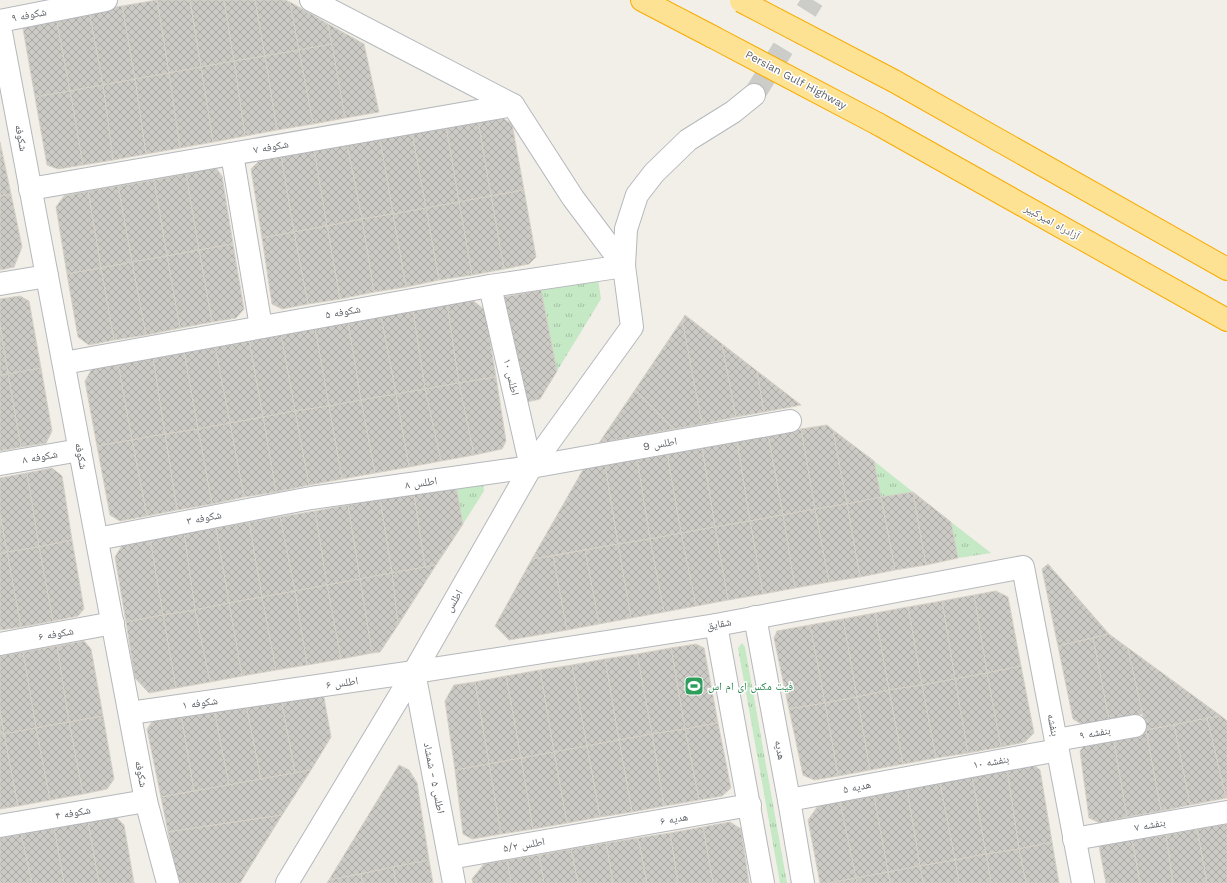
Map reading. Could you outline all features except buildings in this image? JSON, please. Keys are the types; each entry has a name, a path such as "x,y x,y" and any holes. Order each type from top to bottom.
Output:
{"highway":[{"name":"Persian Gulf Highway","path":"642,0 878,124"},
{"path":"740,0 894,81 1227,269"},
{"name":"آزادراه امیرکبیر","path":"878,124 1227,320"}],"street":[{"name":"شکوفه ۹","path":"0,21 106,0"},
{"path":"311,0 513,105 573,198 624,266"},
{"name":"شکوفه","path":"0,27 7,103 30,189 146,801 168,883"},
{"path":"624,266 626,229 637,195 654,173 688,140 733,112 754,95"},
{"name":"شکوفه ۷","path":"30,189 513,105"},
{"path":"232,154 261,327"},
{"name":"شکوفه ۵","path":"64,363 490,286 624,266"},
{"name":"اطلس","path":"288,883 414,672 531,467 632,327 624,266"},
{"path":"0,284 47,276"},
{"name":"اطلس ۱۰","path":"490,286 531,467"},
{"name":"اطلس 9","path":"531,467 790,421"},
{"name":"شکوفه ۸","path":"0,464 80,450"},
{"name":"اطلس ۸","path":"311,498 531,467"},
{"name":"شکوفه ۳","path":"97,539 311,498"},
{"name":"شقایق","path":"414,672 716,625 1023,567"},
{"name":"بنفشه","path":"1023,567 1083,883"},
{"name":"هدیه","path":"755,617 789,800 802,883"},
{"name":"شکوفه ۶","path":"0,644 113,623"},
{"path":"716,625 763,883"},
{"name":"اطلس ۶","path":"270,693 414,672"},
{"name":"اطلس ۵ - شمشاد","path":"414,672 454,883"},
{"name":"شکوفه ۱","path":"130,714 270,693"},
{"name":"بنفشه ۹","path":"1057,745 1135,726"},
{"name":"بنفشه ۱۰","path":"924,774 1057,745"},
{"name":"هدیه ۵","path":"789,800 924,774"},
{"name":"شکوفه ۴","path":"0,826 146,801"},
{"name":"هدیه ۶","path":"598,832 750,805"},
{"name":"بنفشه ۷","path":"1074,839 1227,812"},
{"name":"اطلس ۵/۲","path":"450,858 598,832"}],"green space":[{"path":"598,279 601,299 557,371 541,290"},
{"path":"874,461 913,492 881,497"},
{"path":"483,482 484,491 463,524 456,486"},
{"path":"951,522 991,553 958,558"},
{"path":"742,643 745,647 787,883 780,883 738,648"}],"tunnel":[{"path":"754,95 813,0"}],"place":[{"name":"فیت مکس ای ام اس","path":"694,686"}]}
